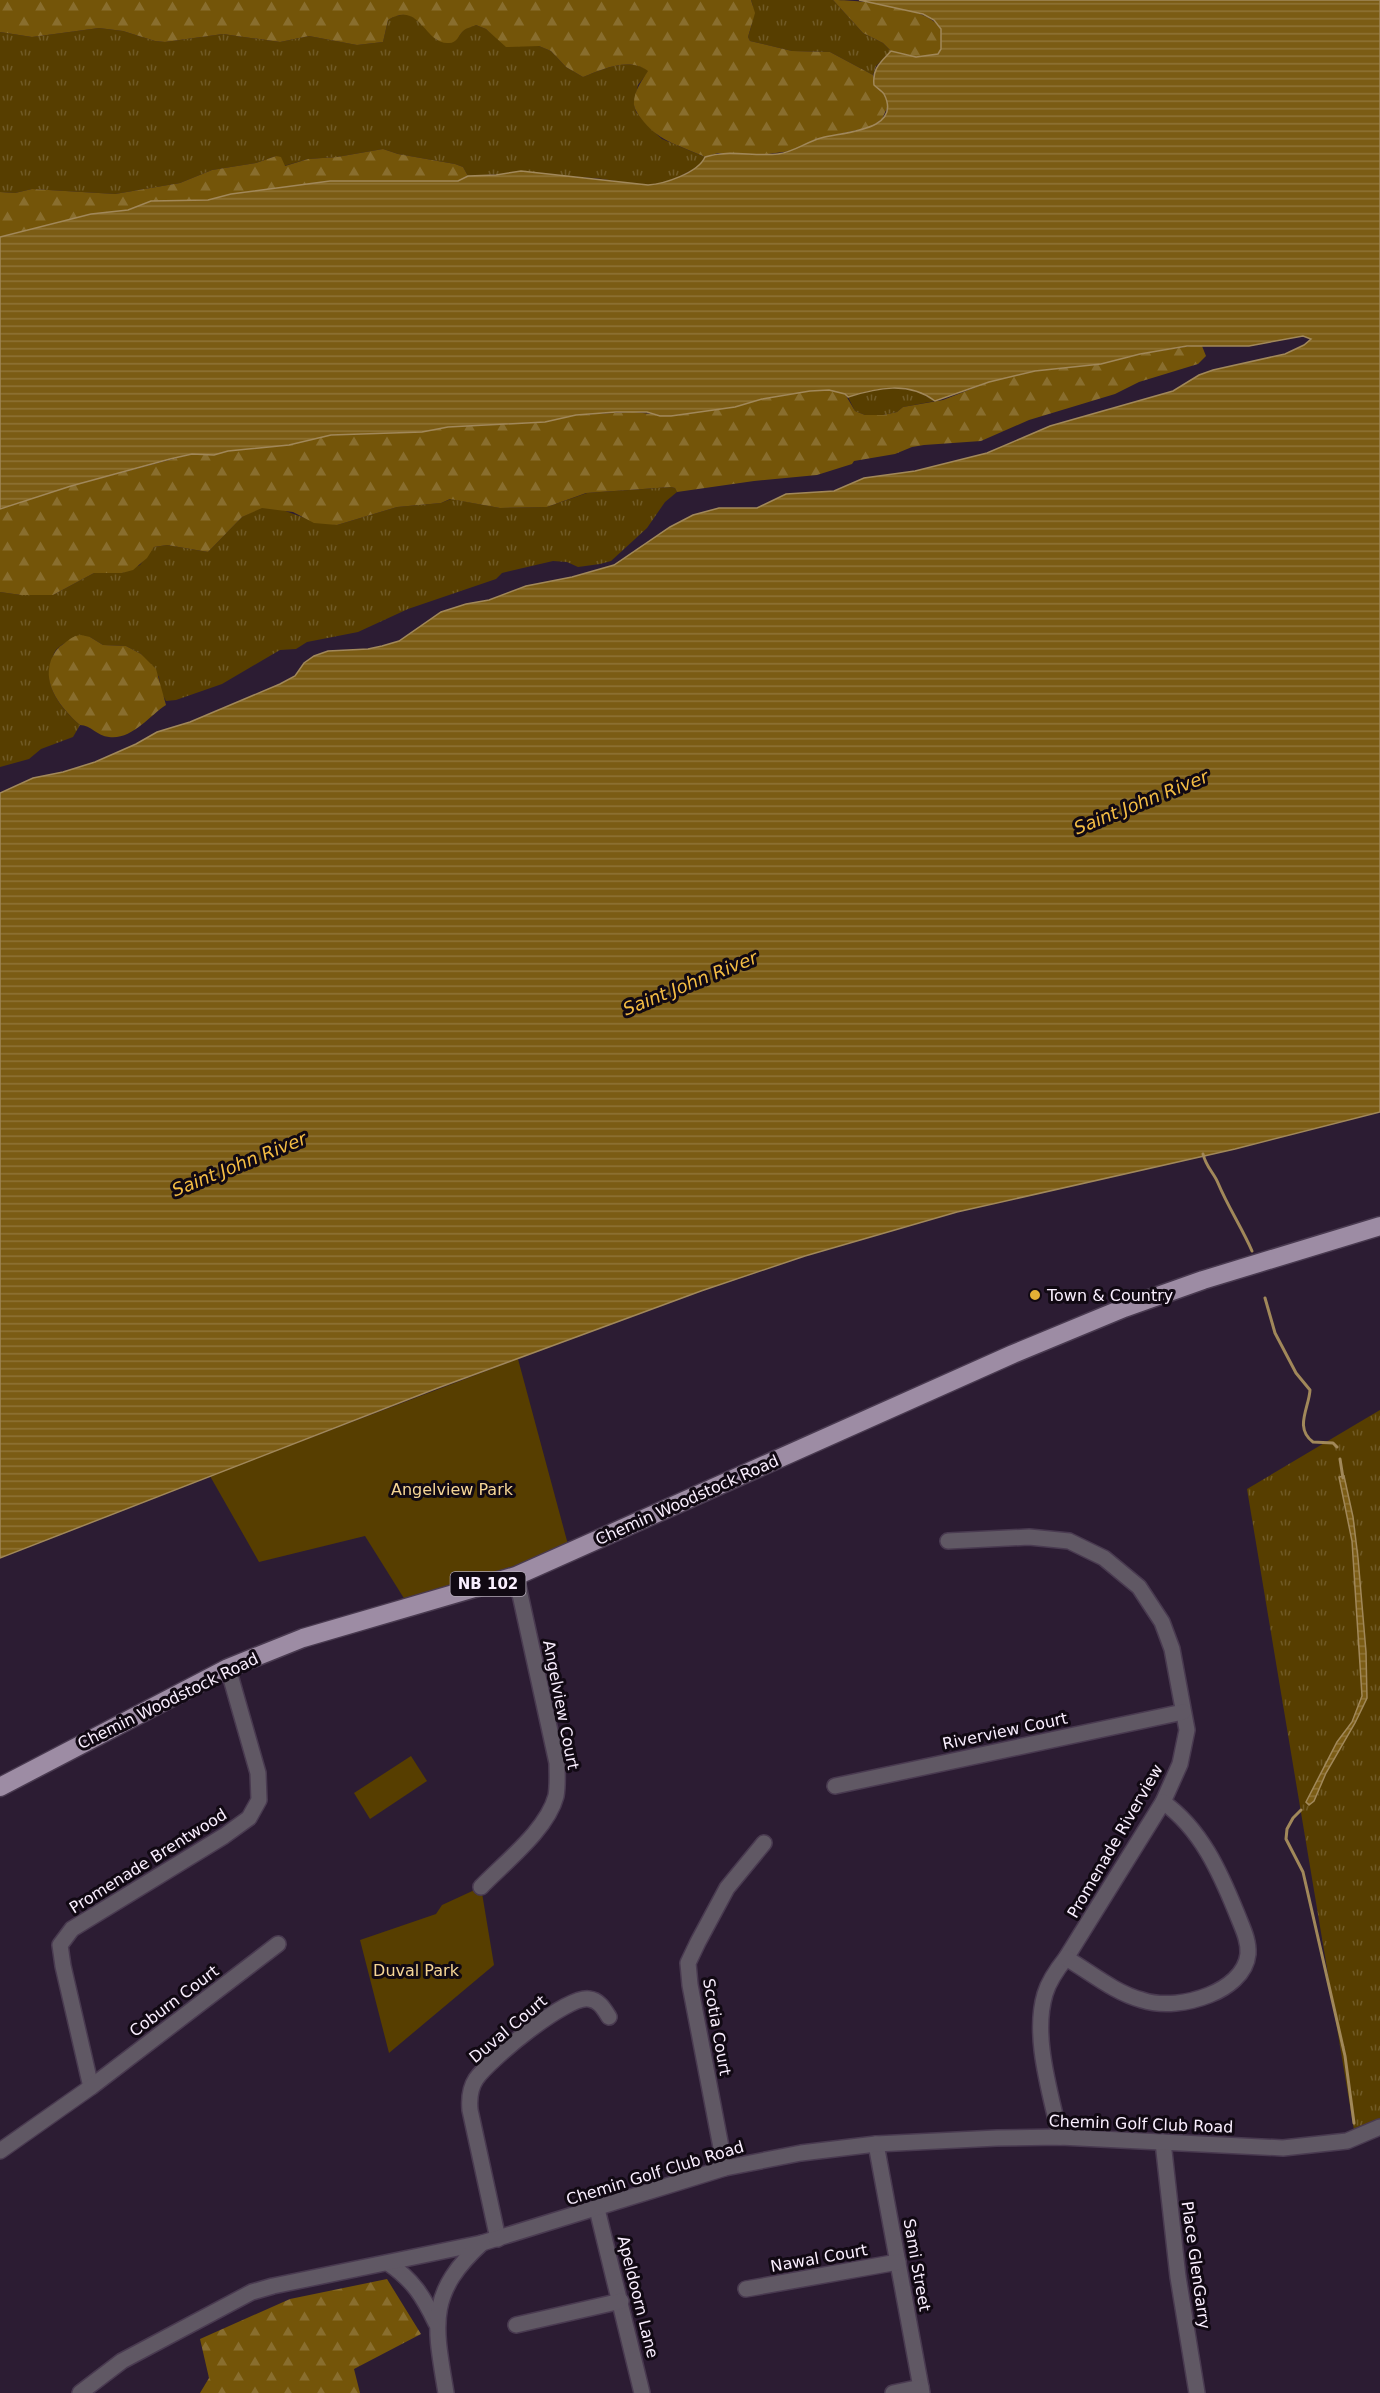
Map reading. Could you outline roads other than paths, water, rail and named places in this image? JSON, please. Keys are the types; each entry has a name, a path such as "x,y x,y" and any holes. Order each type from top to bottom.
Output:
{"main road":[{"name":"Chemin Woodstock Road","path":"0,1787 228,1668 303,1638 516,1576 1013,1354 1124,1308 1214,1277 1380,1226"}],"street":[{"name":"Promenade Riverview","path":"948,1541 1029,1537 1069,1541 1104,1558 1139,1587 1162,1622 1172,1649 1187,1730 1180,1764 1162,1802 1054,1974 1045,1994 1040,2034 1060,2138"},
{"name":"Angelview Court","path":"481,1887 544,1821 556,1795 558,1779 516,1576"},
{"name":"Promenade Brentwood","path":"92,2087 60,1945 72,1929 224,1836 249,1818 259,1800 258,1773 228,1668"},
{"name":"Riverview Court","path":"835,1786 1183,1713"},
{"path":"1066,1958 1128,1995 1144,2001 1160,2003 1197,2000 1213,1994 1232,1981 1245,1966 1248,1953 1247,1939 1208,1851 1179,1814 1162,1802"},
{"name":"Scotia Court","path":"725,2168 692,1997 688,1963 728,1888 764,1843"},
{"name":"Coburn Court","path":"0,2151 92,2087 278,1944"},
{"name":"Duval Court","path":"498,2239 470,2110 471,2090 476,2080 535,2026 566,2004 589,1999 599,2003 609,2017"},
{"name":"Chemin Golf Club Road","path":"80,2393 122,2361 252,2292 498,2239 725,2168 801,2153 876,2144 954,2139 1060,2138 1283,2148 1347,2141 1380,2127"},
{"name":"Place GlenGarry","path":"1163,2142 1178,2277 1197,2393"},
{"name":"Sami Street","path":"876,2144 922,2390"},
{"name":"Apeldoorn Lane","path":"597,2209 642,2393"},
{"path":"436,2323 446,2286 467,2256 482,2243"},
{"name":"Nawal Court","path":"746,2289 898,2262"},
{"path":"388,2263 406,2276 418,2290 436,2323 446,2393"},
{"path":"516,2325 621,2301"},
{"path":"892,2393 922,2390"}],"water":[{"name":"Saint John River","path":"859,0 1380,0 1380,1112 1235,1149 957,1212 805,1256 701,1291 435,1389 0,1558 0,793 33,778 95,762 157,732 190,722 280,684 295,676 304,663 314,656 328,651 368,649 399,641 441,612 489,600 526,586 572,577 614,565 670,527 693,515 719,508 757,508 786,494 834,491 864,478 915,471 987,453 1050,426 1173,391 1199,375 1213,370 1285,354 1311,339 1303,336 1249,346 1187,346 1101,364 1035,371 989,382 935,401 914,391 892,388 848,397 829,390 810,391 762,399 735,407 671,416 660,416 647,412 616,412 576,415 545,422 448,427 422,432 331,435 289,445 228,451 214,455 192,454 71,486 0,509 0,237 91,214 128,210 151,201 208,200 231,194 330,181 458,181 468,176 521,171 648,185 680,177 695,168 705,157 732,153 769,155 784,153 816,140 868,128 878,123 885,116 888,106 884,94 874,85 874,74 881,62 891,51 916,57 938,54 941,49 941,29 934,20 923,14"},
{"path":"1344,1476 1353,1517 1358,1558 1366,1652 1367,1698 1326,1773 1314,1801 1309,1805 1306,1802 1337,1742 1352,1722 1362,1696 1352,1541 1339,1477"}],"waterway":[{"path":"1203,1154 1252,1251"},
{"path":"1265,1298 1275,1333 1296,1373 1310,1390 1304,1417 1304,1430 1313,1442 1333,1443 1337,1447"},
{"path":"1340,1459 1343,1478"},
{"path":"1301,1810 1287,1829 1286,1839 1303,1872 1345,2056 1354,2123"}],"place":[{"name":"Town & Country","path":"1035,1295"}],"park label":[{"name":"Angelview Park","path":"452,1489"},
{"name":"Duval Park","path":"416,1970"}]}
